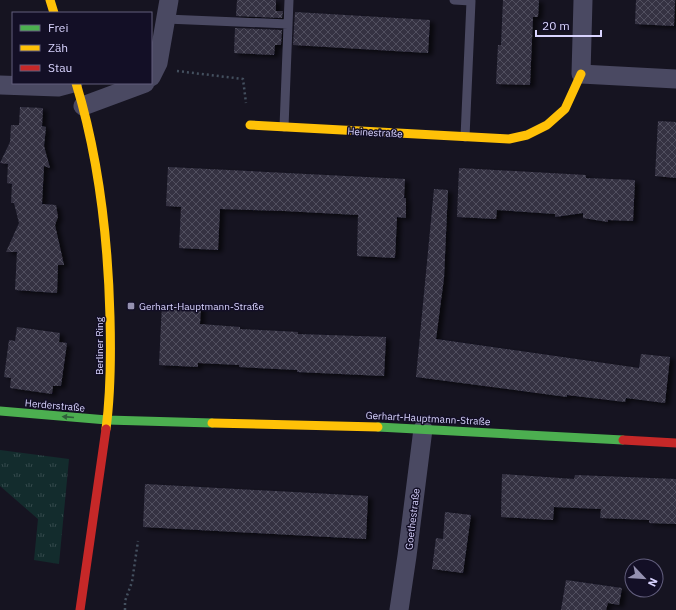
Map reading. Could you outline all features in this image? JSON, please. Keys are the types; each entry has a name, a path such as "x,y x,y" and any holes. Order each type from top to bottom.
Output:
{"street":[{"path":"50,0 54,12"},
{"path":"152,74 161,53 169,0"},
{"name":"Heinestraße","path":"250,125 509,139 527,135 547,125 565,109 581,74 584,0"},
{"path":"581,74 676,79"},
{"path":"0,85 58,87 70,84"},
{"name":"Berliner Ring","path":"74,84 83,106 105,229 110,292 111,365 107,420 80,610"},
{"path":"83,106 133,84"},
{"name":"Herderstraße","path":"0,411 107,420"},
{"name":"Gerhart-Hauptmann-Straße","path":"107,420 398,427 676,443"},
{"name":"Goethestraße","path":"399,610 423,429"}],"lane":[{"path":"284,128 289,0"},
{"path":"454,0 471,0 465,136"},
{"path":"166,19 288,24"}],"path":[{"path":"152,76 243,79 250,125"},
{"path":"125,610 125,601 132,582 138,541"}],"green space":[{"path":"0,450 69,459 59,564 34,560 38,519 0,486"}],"building":[{"path":"237,0 276,0 276,11 283,11 282,18 236,16"},
{"path":"503,0 539,0 538,17 533,17 530,85 496,84 498,45 501,45"},
{"path":"636,0 675,0 674,26 635,24"},
{"path":"295,12 430,20 428,53 293,45"},
{"path":"235,28 282,30 281,45 275,45 274,55 234,53"},
{"path":"20,107 43,108 42,126 46,127 44,146 50,168 44,166 42,204 56,205 58,217 55,225 64,265 58,265 57,293 15,290 17,252 6,252 19,223 14,203 11,203 12,184 7,183 8,164 0,163 10,142 11,125 19,125"},
{"path":"658,121 676,122 676,178 655,176"},
{"path":"168,167 405,179 404,198 406,198 406,218 397,217 395,258 357,256 358,215 284,211 220,209 218,250 179,248 181,207 166,206"},
{"path":"459,168 586,175 586,178 635,180 633,221 608,220 608,222 583,218 583,213 555,217 555,214 497,210 496,219 457,217"},
{"path":"434,189 448,190 444,278 436,339 639,368 641,354 670,357 665,403 626,398 625,402 567,395 567,397 416,377"},
{"path":"162,304 201,306 200,324 240,327 240,329 298,332 298,334 386,337 384,376 297,372 297,370 239,367 239,365 198,363 198,367 159,365"},
{"path":"17,327 60,333 59,342 67,343 61,386 53,386 52,394 10,388 11,378 4,377 9,340 15,341"},
{"path":"502,474 574,479 575,475 676,479 676,524 649,523 649,520 600,518 601,509 554,507 553,520 501,517"},
{"path":"145,484 368,496 366,539 143,527"},
{"path":"445,512 471,515 463,573 432,569 436,538 443,539"},
{"path":"566,580 622,588 619,605 608,603 606,610 561,610"}],"traffic: fast":[{"path":"0,411 107,420 212,423"},
{"path":"378,427 623,440"}],"traffic: slow":[{"path":"50,0 54,12"},
{"path":"250,125 509,139 527,135 547,125 565,109 581,74"},
{"path":"76,84 91,140 101,198 107,258 110,317 110,387 106,429"},
{"path":"212,423 378,427"}],"traffic: jam":[{"path":"80,610 106,429"},
{"path":"623,440 676,443"}],"place":[{"name":"Gerhart-Hauptmann-Straße","path":"131,306"}]}
